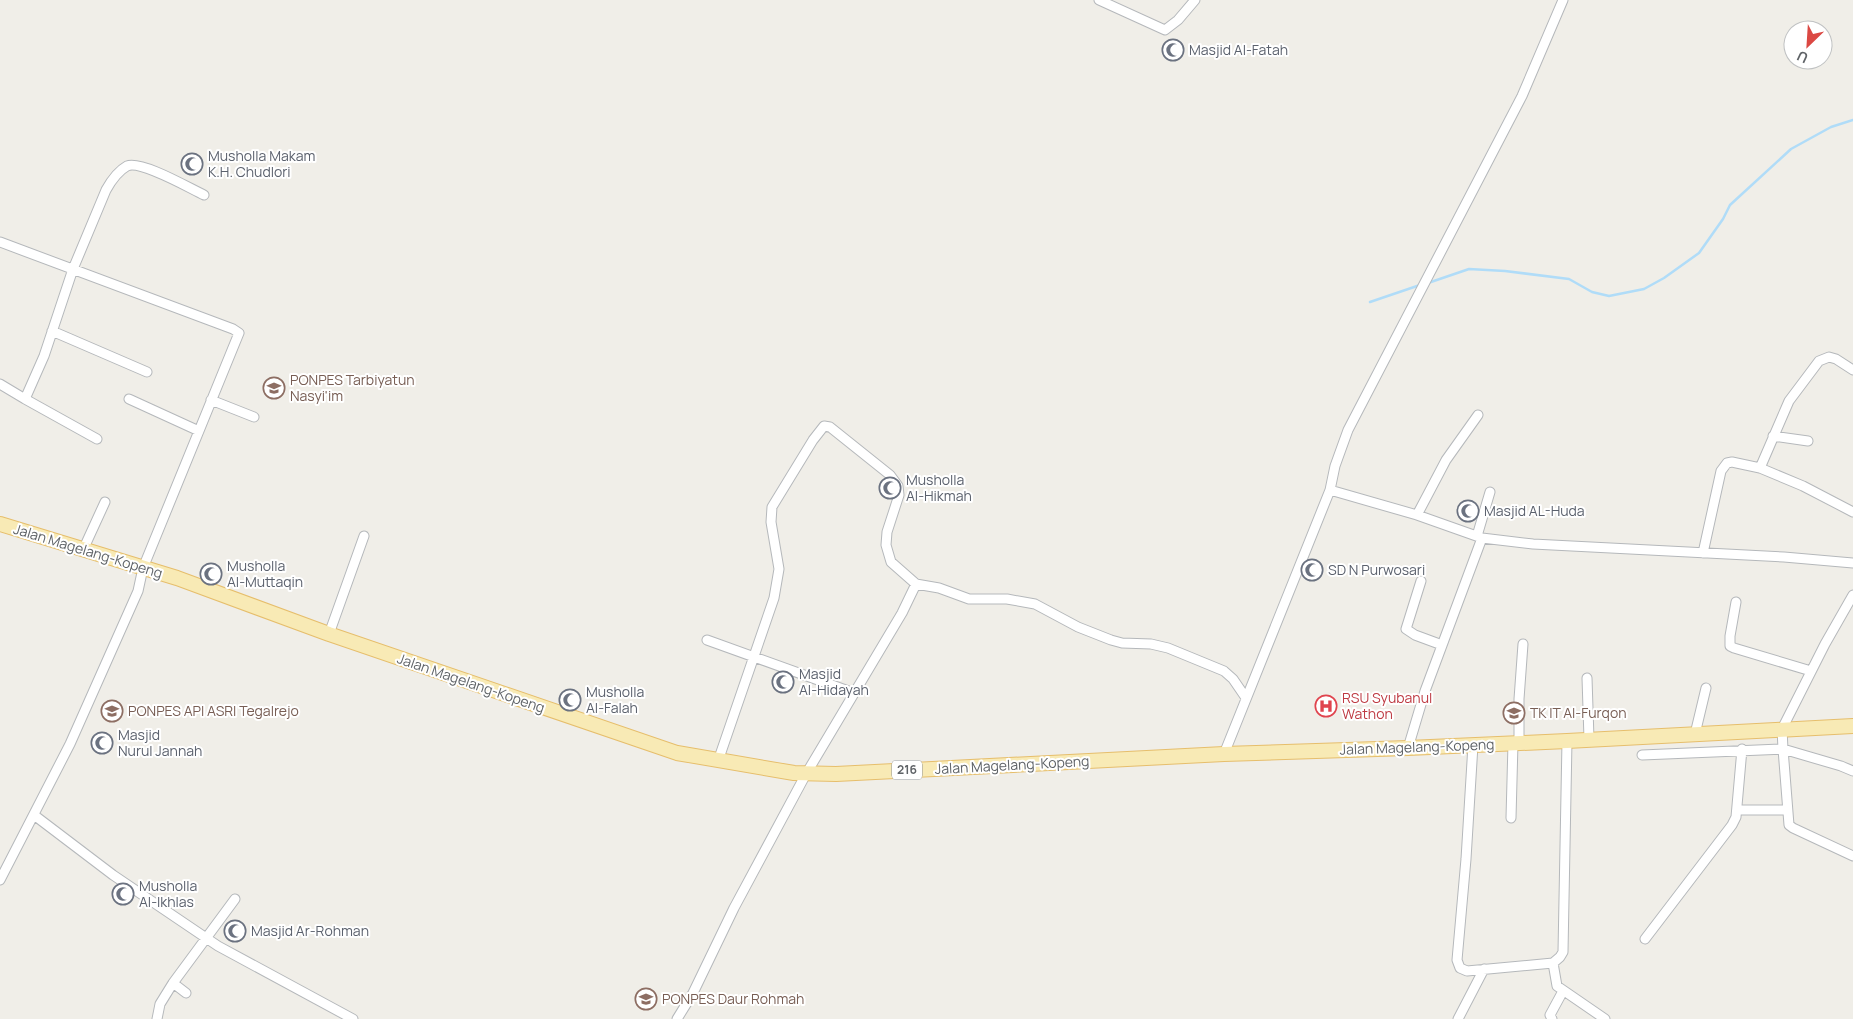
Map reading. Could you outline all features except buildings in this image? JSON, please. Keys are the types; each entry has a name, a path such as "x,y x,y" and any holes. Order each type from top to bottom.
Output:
{"main road":[{"name":"Jalan Magelang-Kopeng","path":"0,524 176,578 329,634 677,753 806,774 1224,754 1568,741 1853,726"}],"street":[{"path":"1099,0 1165,30 1178,20 1195,0"},
{"path":"1224,754 1330,490 1335,466 1348,430 1522,96 1563,0"},
{"path":"24,399 44,356 73,269 111,180 126,167 132,165 144,166 204,195"},
{"path":"0,242 238,332 143,568 138,591 70,744 0,880"},
{"path":"52,331 147,372"},
{"path":"1760,468 1785,408 1819,361 1829,357 1836,359 1853,370"},
{"path":"0,384 97,439"},
{"path":"129,399 199,431"},
{"path":"211,400 254,417"},
{"path":"1417,515 1446,460 1478,415"},
{"path":"718,761 774,598 779,569 771,522 772,507 813,440 824,426 830,427 890,475 898,486 899,495 887,532 886,544 891,562 916,584 939,588 969,599 1007,599 1035,604 1078,627 1111,640 1122,643 1151,644 1168,648 1224,671 1234,679 1246,698"},
{"path":"1774,436 1808,442"},
{"path":"1703,552 1723,466 1732,462 1760,468 1803,486 1853,512"},
{"path":"1330,490 1417,515 1480,537 1533,544 1703,552 1853,563"},
{"path":"1408,748 1425,691 1480,537 1490,492"},
{"path":"83,550 105,502"},
{"path":"329,634 364,536"},
{"path":"1421,581 1406,629 1415,635 1442,645"},
{"path":"677,1019 693,993 734,908 806,774 902,613 916,584"},
{"path":"1853,595 1811,671 1782,729 1789,825 1853,856"},
{"path":"1736,602 1730,640 1732,647 1811,671"},
{"path":"1844,612 1853,618"},
{"path":"707,640 854,693"},
{"path":"1511,818 1523,644"},
{"path":"1587,678 1589,739"},
{"path":"1695,734 1706,688"},
{"path":"1473,745 1457,960 1460,968 1463,970 1553,963 1560,958 1562,952 1568,741"},
{"path":"1645,939 1732,825 1738,810 1742,749"},
{"path":"1642,755 1742,749 1783,749 1853,771"},
{"path":"1738,810 1787,810"},
{"path":"34,815 113,875 206,938 353,1019"},
{"path":"157,1019 160,1004 173,983 235,900"},
{"path":"1553,963 1556,984 1563,991 1605,1019"},
{"path":"1458,1019 1484,969"},
{"path":"173,983 186,993"},
{"path":"1552,1019 1550,1015 1563,991"}],"waterway":[{"path":"1428,283 1469,269 1505,271 1569,279 1592,292 1609,296 1644,289 1664,278 1699,253 1723,219 1730,205 1791,149 1831,127 1853,120"},
{"path":"1370,302 1420,285"}],"place":[{"name":"Masjid Al-Fatah","path":"1173,50"},
{"name":"Musholla Makam K.H. Chudlori","path":"192,164"},
{"name":"PONPES Tarbiyatun Nasyi'im","path":"274,388"},
{"name":"Musholla Al-Hikmah","path":"890,488"},
{"name":"Masjid AL-Huda","path":"1468,511"},
{"name":"SD N Purwosari","path":"1312,570"},
{"name":"Musholla Al-Muttaqin","path":"211,574"},
{"name":"Masjid Al-Hidayah","path":"783,682"},
{"name":"Musholla Al-Falah","path":"570,700"},
{"name":"RSU Syubanul Wathon","path":"1326,706"},
{"name":"PONPES API ASRI Tegalrejo","path":"112,711"},
{"name":"TK IT Al-Furqon","path":"1514,713"},
{"name":"Masjid Nurul Jannah","path":"102,743"},
{"name":"Musholla Al-Ikhlas","path":"123,894"},
{"name":"Masjid Ar-Rohman","path":"235,931"},
{"name":"PONPES Daur Rohmah","path":"646,999"}]}
